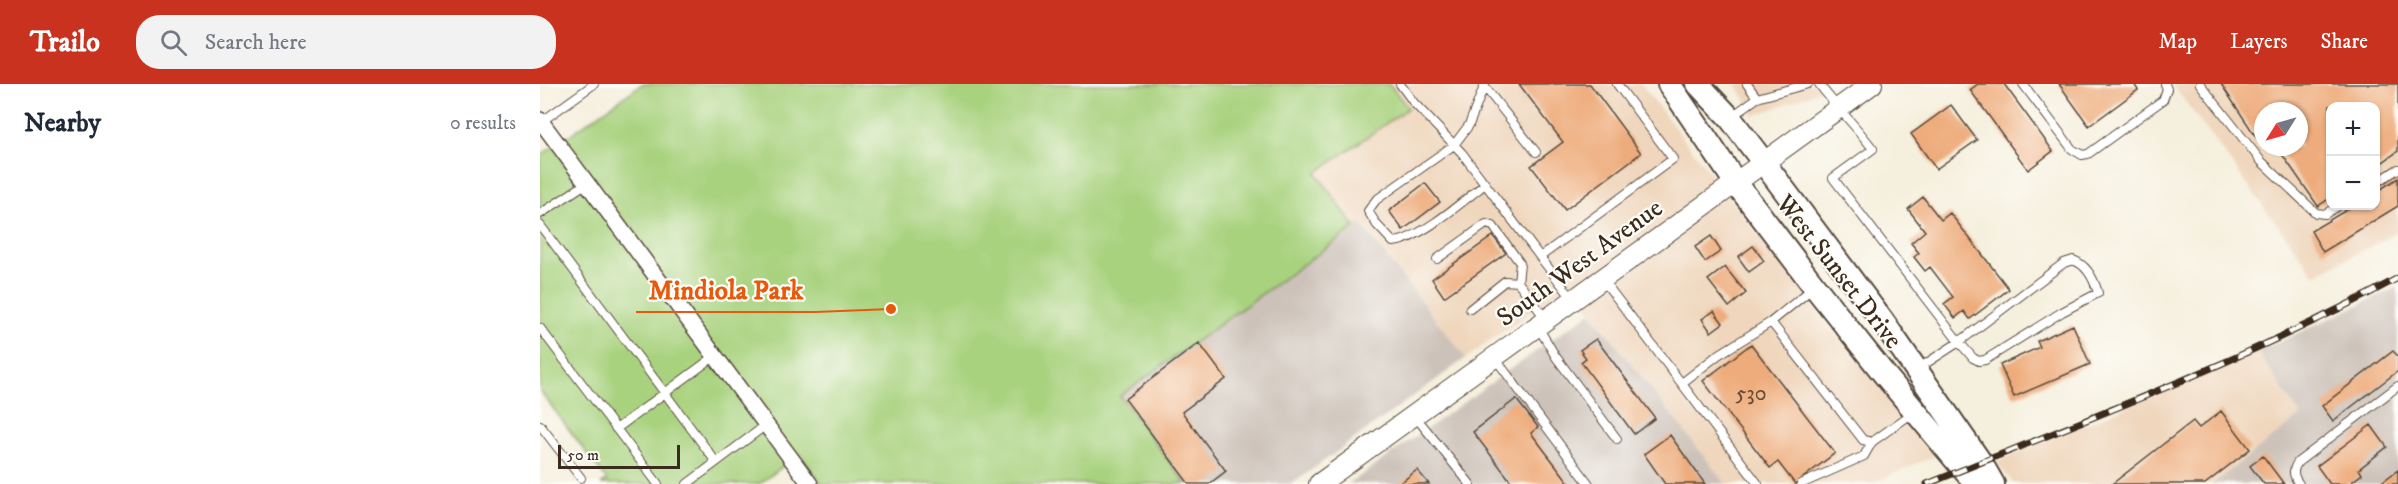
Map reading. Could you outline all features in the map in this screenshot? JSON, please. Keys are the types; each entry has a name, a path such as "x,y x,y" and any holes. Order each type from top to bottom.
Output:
{"main road":[{"name":"West Sunset Drive","path":"1669,84 1736,183 1815,286 1976,484"},
{"name":"West Sunset Drive","path":"1698,84 1730,118 1917,370 1993,484"}],"street":[{"name":"South West Avenue","path":"1318,484 1872,84"},
{"path":"541,121 810,484"}],"lane":[{"path":"541,121 594,84"},
{"path":"1400,84 1414,104 1454,145 1573,300"},
{"path":"1540,257 1673,159 1617,84"},
{"path":"1747,84 1757,98"},
{"path":"1730,118 1757,98 1808,84"},
{"path":"1819,84 1837,109 1856,125 1873,149 1833,178 1959,342 1973,358 1979,361 1985,360 2097,293 2094,279 2080,263 2073,260 2064,262 1959,342 1917,370"},
{"path":"2023,84 2072,149 2082,155 2088,154 2163,100 2167,89 2165,84"},
{"path":"2200,84 2261,161 2316,213 2325,214 2332,210"},
{"path":"1484,85 1469,125 1454,145 1376,200 1368,212 1393,243 1401,242 1431,225 1485,184"},
{"path":"1484,85 1536,152"},
{"path":"2380,180 2398,169"},
{"path":"540,214 587,183"},
{"path":"1437,260 1486,224 1493,226 1520,263 1518,282 1542,322 1556,357 1617,439"},
{"path":"540,225 716,462"},
{"path":"1602,278 1758,484"},
{"path":"1470,309 1505,281 1518,282"},
{"path":"1682,383 1718,355 1771,322 1815,286"},
{"path":"1771,322 1863,440 1872,442"},
{"path":"540,328 658,484"},
{"path":"616,429 715,356"},
{"path":"1494,357 1588,484"},
{"path":"2299,484 2294,474 2294,468 2298,462 2398,386"},
{"path":"1801,484 1864,456 1872,442 1915,411"},
{"path":"1414,415 1470,484"},
{"path":"687,484 766,424"},
{"path":"540,425 581,478"}],"shaded area":[{"path":"1389,84 1641,84 1835,333 1916,429 1935,456 1869,484 1726,484 1570,284 1466,358 1361,223 1355,227 1316,173 1408,109"},
{"path":"1736,84 1827,84 1814,93 1754,116"},
{"path":"2172,84 2398,84 2398,232 2315,275"},
{"path":"1360,223 1466,358 1292,484 1186,484 1120,396"},
{"path":"2398,287 2398,484 2212,484 2301,416 2257,352"},
{"path":"1591,312 1726,484 1349,484"},
{"path":"2257,352 2301,416 2212,484 2014,484 1996,462"}],"green space":[{"path":"642,84 1389,84 1408,108 1316,173 1355,227 1120,396 1186,484 822,484 800,454 759,484 602,484 607,480 540,391 540,156"}],"building":[{"path":"1519,84 1590,84 1641,153 1565,210 1531,166 1563,142"},
{"path":"1978,84 2004,84 2053,151 2028,170 1970,90"},
{"path":"2059,84 2134,84 2138,90 2089,126"},
{"path":"2221,84 2398,84 2398,151 2380,164 2380,102 2326,102 2326,201 2318,206 2283,156 2308,156 2308,102 2254,102 2254,134"},
{"path":"1951,105 1977,140 1936,169 1911,134"},
{"path":"2398,178 2398,206 2323,252 2311,231 2346,210 2380,210 2380,189"},
{"path":"1425,183 1440,202 1403,230 1389,211"},
{"path":"1923,197 1941,220 1950,213 2009,289 1970,319 1964,311 1955,318 1944,304 1953,297 1930,267 1925,271 1914,257 1919,253 1911,243 1925,231 1908,209"},
{"path":"1493,236 1506,253 1444,297 1432,279"},
{"path":"1711,236 1721,251 1705,262 1695,247"},
{"path":"1753,246 1764,261 1749,272 1738,257"},
{"path":"1725,267 1746,293 1729,307 1708,280"},
{"path":"1714,311 1723,323 1711,332 1702,319"},
{"path":"2073,325 2090,364 2014,397 2000,365 2040,347 2037,341"},
{"path":"1596,339 1655,418 1634,434 1581,362 1586,358 1580,350"},
{"path":"1199,343 1226,379 1182,412 1226,471 1209,484 1189,484 1125,399"},
{"path":"1751,344 1835,453 1795,484 1778,462 1770,468 1703,381"},
{"path":"2393,351 2398,356 2398,371 2333,421 2322,406"},
{"path":"1516,399 1538,427 1531,433 1570,484 1513,484 1473,432"},
{"path":"2221,411 2250,449 2205,484 2112,484 2193,421 2199,428"},
{"path":"2371,425 2387,447 2359,469 2362,474 2349,484 2330,484 2317,466"},
{"path":"1670,435 1705,484 1665,484 1644,454"},
{"path":"2263,456 2284,484 2264,484 2250,466"},
{"path":"1417,470 1429,484 1399,484"},
{"path":"2398,470 2398,484 2379,484"}],"railway":[{"path":"1927,484 2165,388 2283,336 2398,278"}],"place":[{"name":"Mindiola Park","path":"891,309"}]}
